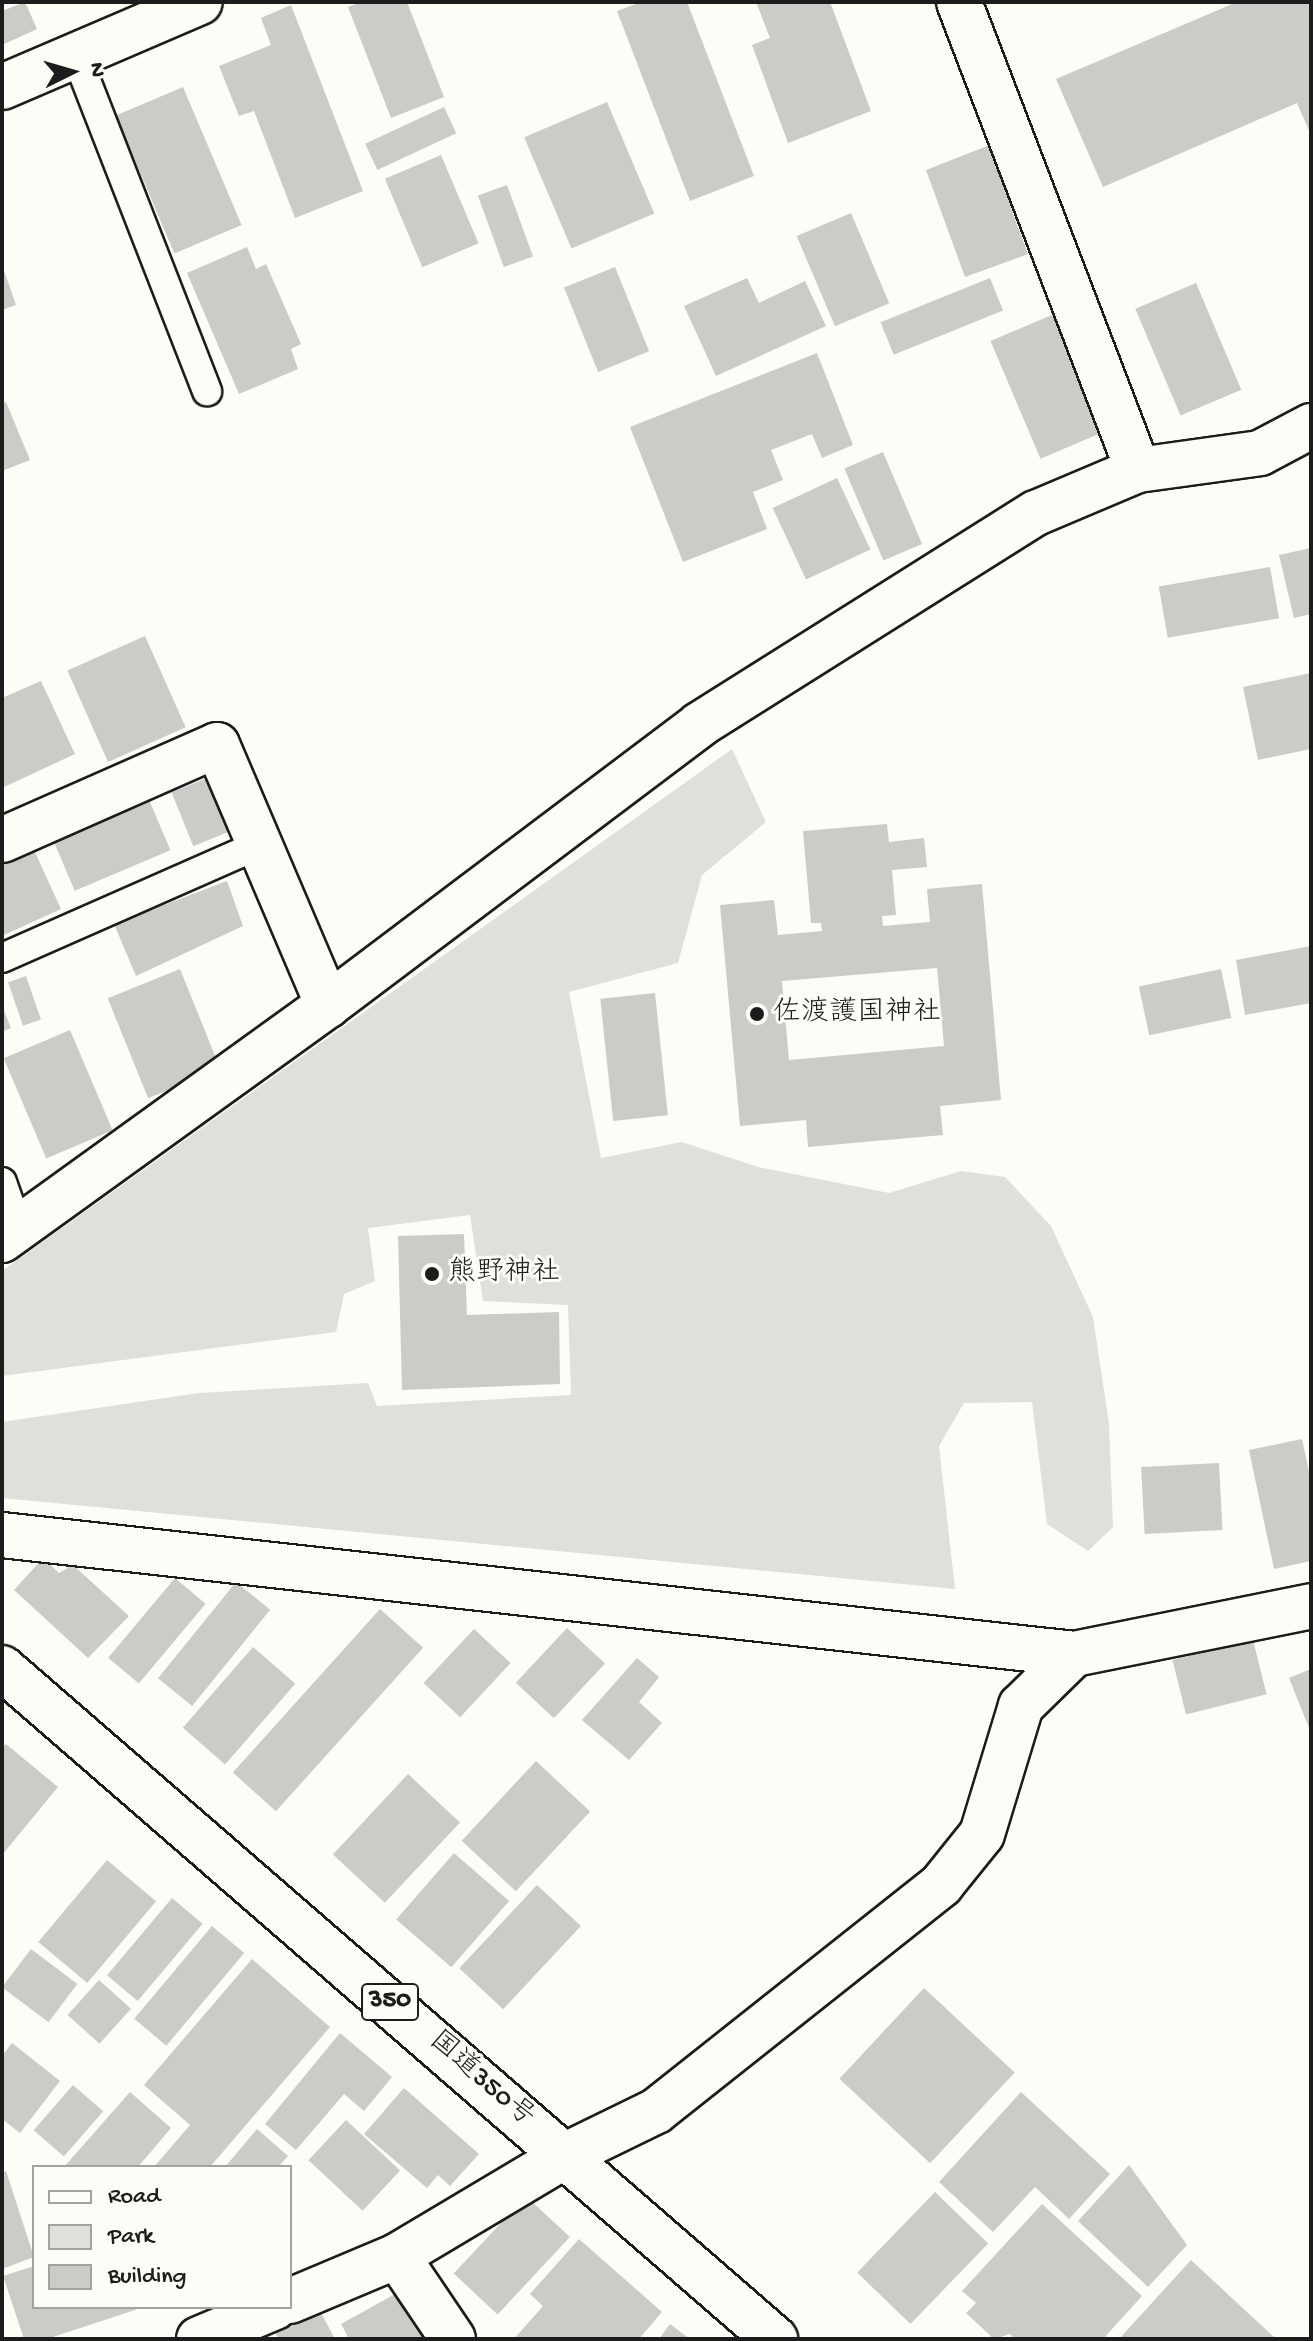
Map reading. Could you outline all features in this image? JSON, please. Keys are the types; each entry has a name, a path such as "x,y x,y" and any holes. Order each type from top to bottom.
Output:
{"main road":[{"path":"2,87 200,2"},
{"path":"959,2 1138,470"},
{"path":"10,1234 328,1005 699,725 1036,513 1138,470 1260,453 1311,426"},
{"path":"2,840 217,745 328,1005"},
{"path":"2,1535 1074,1654 1311,1606"},
{"path":"292,2300 397,2256 568,2154 656,2111 941,1885 982,1834 1021,1706 1074,1654"},
{"name":"国道350号","path":"2,1668 568,2154 775,2339"},
{"path":"397,2256 453,2339"},
{"path":"199,2339 270,2309"}],"lane":[{"path":"76,55 207,391"},
{"path":"2,958 260,844"},
{"path":"2,1182 10,1234"}],"green space":[{"path":"732,749 766,822 702,875 678,963 569,992 601,1158 682,1142 758,1167 889,1193 961,1171 1005,1177 1051,1226 1093,1317 1109,1424 1113,1527 1088,1551 1047,1524 1032,1402 964,1403 939,1446 955,1589 2,1498 2,1422 199,1393 368,1383 377,1406 571,1395 568,1305 483,1301 470,1215 368,1228 375,1281 344,1294 336,1332 2,1376 2,1271"}],"building":[{"path":"25,2 37,29 2,45 2,11"},
{"path":"361,2 407,2 444,97 391,118 348,7"},
{"path":"641,2 687,2 754,176 690,201 617,11"},
{"path":"756,2 830,2 871,111 788,143 752,45 770,38"},
{"path":"1237,2 1311,2 1311,135 1297,103 1103,187 1056,79"},
{"path":"291,5 363,191 295,218 254,111 239,116 219,66 271,45 261,18"},
{"path":"183,87 242,225 174,254 116,116"},
{"path":"607,102 654,213 571,249 524,137"},
{"path":"444,107 456,133 377,170 365,144"},
{"path":"1000,141 1021,198 1009,203 1028,254 965,277 926,170"},
{"path":"441,155 479,243 422,267 385,179"},
{"path":"507,185 533,256 504,267 478,196"},
{"path":"851,213 889,303 835,326 797,236"},
{"path":"247,247 256,269 266,264 301,344 291,349 298,369 239,394 187,273"},
{"path":"2,265 16,305 2,310"},
{"path":"615,267 649,351 598,372 564,288"},
{"path":"747,278 759,303 805,281 826,326 716,376 684,306"},
{"path":"990,278 1003,310 894,355 881,322"},
{"path":"1196,283 1241,390 1181,416 1135,309"},
{"path":"1054,314 1104,432 1040,459 990,341"},
{"path":"817,353 853,445 822,458 812,434 771,450 783,480 753,492 767,529 683,562 630,427"},
{"path":"6,402 30,460 2,471 2,404"},
{"path":"883,452 922,544 883,560 844,468"},
{"path":"837,478 870,550 806,580 773,508"},
{"path":"1311,548 1311,614 1294,618 1279,555"},
{"path":"1270,567 1279,618 1168,638 1159,587"},
{"path":"145,636 186,727 108,762 67,671"},
{"path":"1311,673 1311,749 1258,760 1243,687"},
{"path":"41,681 75,754 2,788 2,698"},
{"path":"217,774 239,828 193,846 172,792"},
{"path":"147,795 170,850 75,891 51,836"},
{"name":"佐渡護国神社","path":"887,824 889,842 924,838 927,867 892,870 896,915 882,916 883,926 930,922 927,889 982,884 1001,1100 940,1106 943,1135 808,1147 806,1120 740,1126 720,905 774,900 778,935 822,931 821,923 811,923 803,831","holes":["937,968 944,1046 789,1060 782,981"]},
{"path":"34,850 61,909 2,936 2,864"},
{"path":"227,881 243,926 136,976 114,924"},
{"path":"1311,946 1311,1003 1245,1015 1236,960"},
{"path":"180,969 220,1069 148,1098 108,998"},
{"path":"1221,969 1231,1018 1149,1035 1139,986"},
{"path":"26,976 41,1019 23,1026 8,982"},
{"path":"655,993 668,1115 613,1121 600,999"},
{"path":"2,1006 11,1028 2,1032"},
{"path":"70,1030 113,1130 46,1158 4,1058"},
{"name":"熊野神社","path":"464,1234 467,1315 559,1312 560,1384 402,1390 398,1236"},
{"path":"1302,1439 1311,1481 1311,1561 1274,1569 1249,1450"},
{"path":"1219,1463 1223,1530 1145,1534 1141,1467"},
{"path":"43,1558 59,1573 73,1565 129,1616 88,1658 14,1590"},
{"path":"175,1578 206,1604 139,1683 108,1658"},
{"path":"236,1582 270,1610 192,1706 158,1678"},
{"path":"380,1609 423,1648 276,1811 233,1772"},
{"path":"567,1628 605,1663 554,1718 516,1683"},
{"path":"474,1629 511,1663 460,1717 424,1683"},
{"path":"1253,1640 1267,1694 1186,1714 1172,1660"},
{"path":"253,1647 295,1684 225,1764 183,1728"},
{"path":"637,1658 659,1677 639,1702 662,1723 629,1760 582,1720"},
{"path":"1311,1669 1311,1733 1289,1678"},
{"path":"6,1744 58,1787 2,1855 2,1748"},
{"path":"536,1761 590,1811 516,1891 462,1841"},
{"path":"408,1774 460,1822 385,1903 333,1854"},
{"path":"454,1853 509,1901 451,1967 396,1919"},
{"path":"107,1860 156,1901 87,1983 38,1942"},
{"path":"537,1885 581,1926 503,2009 459,1968"},
{"path":"172,1898 203,1924 138,2001 107,1975"},
{"path":"212,1926 244,1953 166,2046 134,2019"},
{"path":"31,1949 77,1984 48,2022 2,1987"},
{"path":"252,1959 330,2027 212,2165 156,2165 190,2125 144,2085"},
{"path":"99,1980 131,2009 100,2044 68,2015"},
{"path":"924,1988 1015,2073 930,2163 839,2079"},
{"path":"340,2033 392,2077 364,2111 344,2094 296,2150 265,2124"},
{"path":"12,2043 60,2081 20,2133 2,2119 2,2056"},
{"path":"73,2085 103,2111 64,2157 34,2130"},
{"path":"404,2088 479,2154 450,2186 438,2175 427,2188 364,2134"},
{"path":"130,2092 171,2128 140,2165 66,2165"},
{"path":"1021,2092 1110,2174 1069,2219 1035,2187 993,2232 939,2182"},
{"path":"346,2120 400,2170 363,2211 308,2160"},
{"path":"257,2129 288,2156 280,2165 227,2165"},
{"path":"1129,2165 1187,2245 1148,2287 1078,2221"},
{"path":"6,2171 32,2258 2,2269 2,2173"},
{"path":"935,2192 988,2243 910,2324 857,2273"},
{"path":"526,2196 570,2237 498,2314 454,2274"},
{"path":"1042,2204 1142,2296 1103,2339 1015,2339 1010,2334 994,2339 966,2313 976,2303 962,2291"},
{"path":"579,2239 662,2312 639,2339 514,2339 543,2306 530,2294"},
{"path":"1191,2260 1276,2339 1119,2339"},
{"path":"32,2267 32,2309 138,2309 47,2339 24,2339 3,2276"},
{"path":"404,2289 431,2339 349,2339 341,2324"},
{"path":"319,2309 335,2339 279,2339 275,2333"},
{"path":"670,2324 690,2339 659,2339"}],"place":[{"name":"佐渡護国神社","path":"757,1014"},
{"name":"熊野神社","path":"432,1274"}]}
